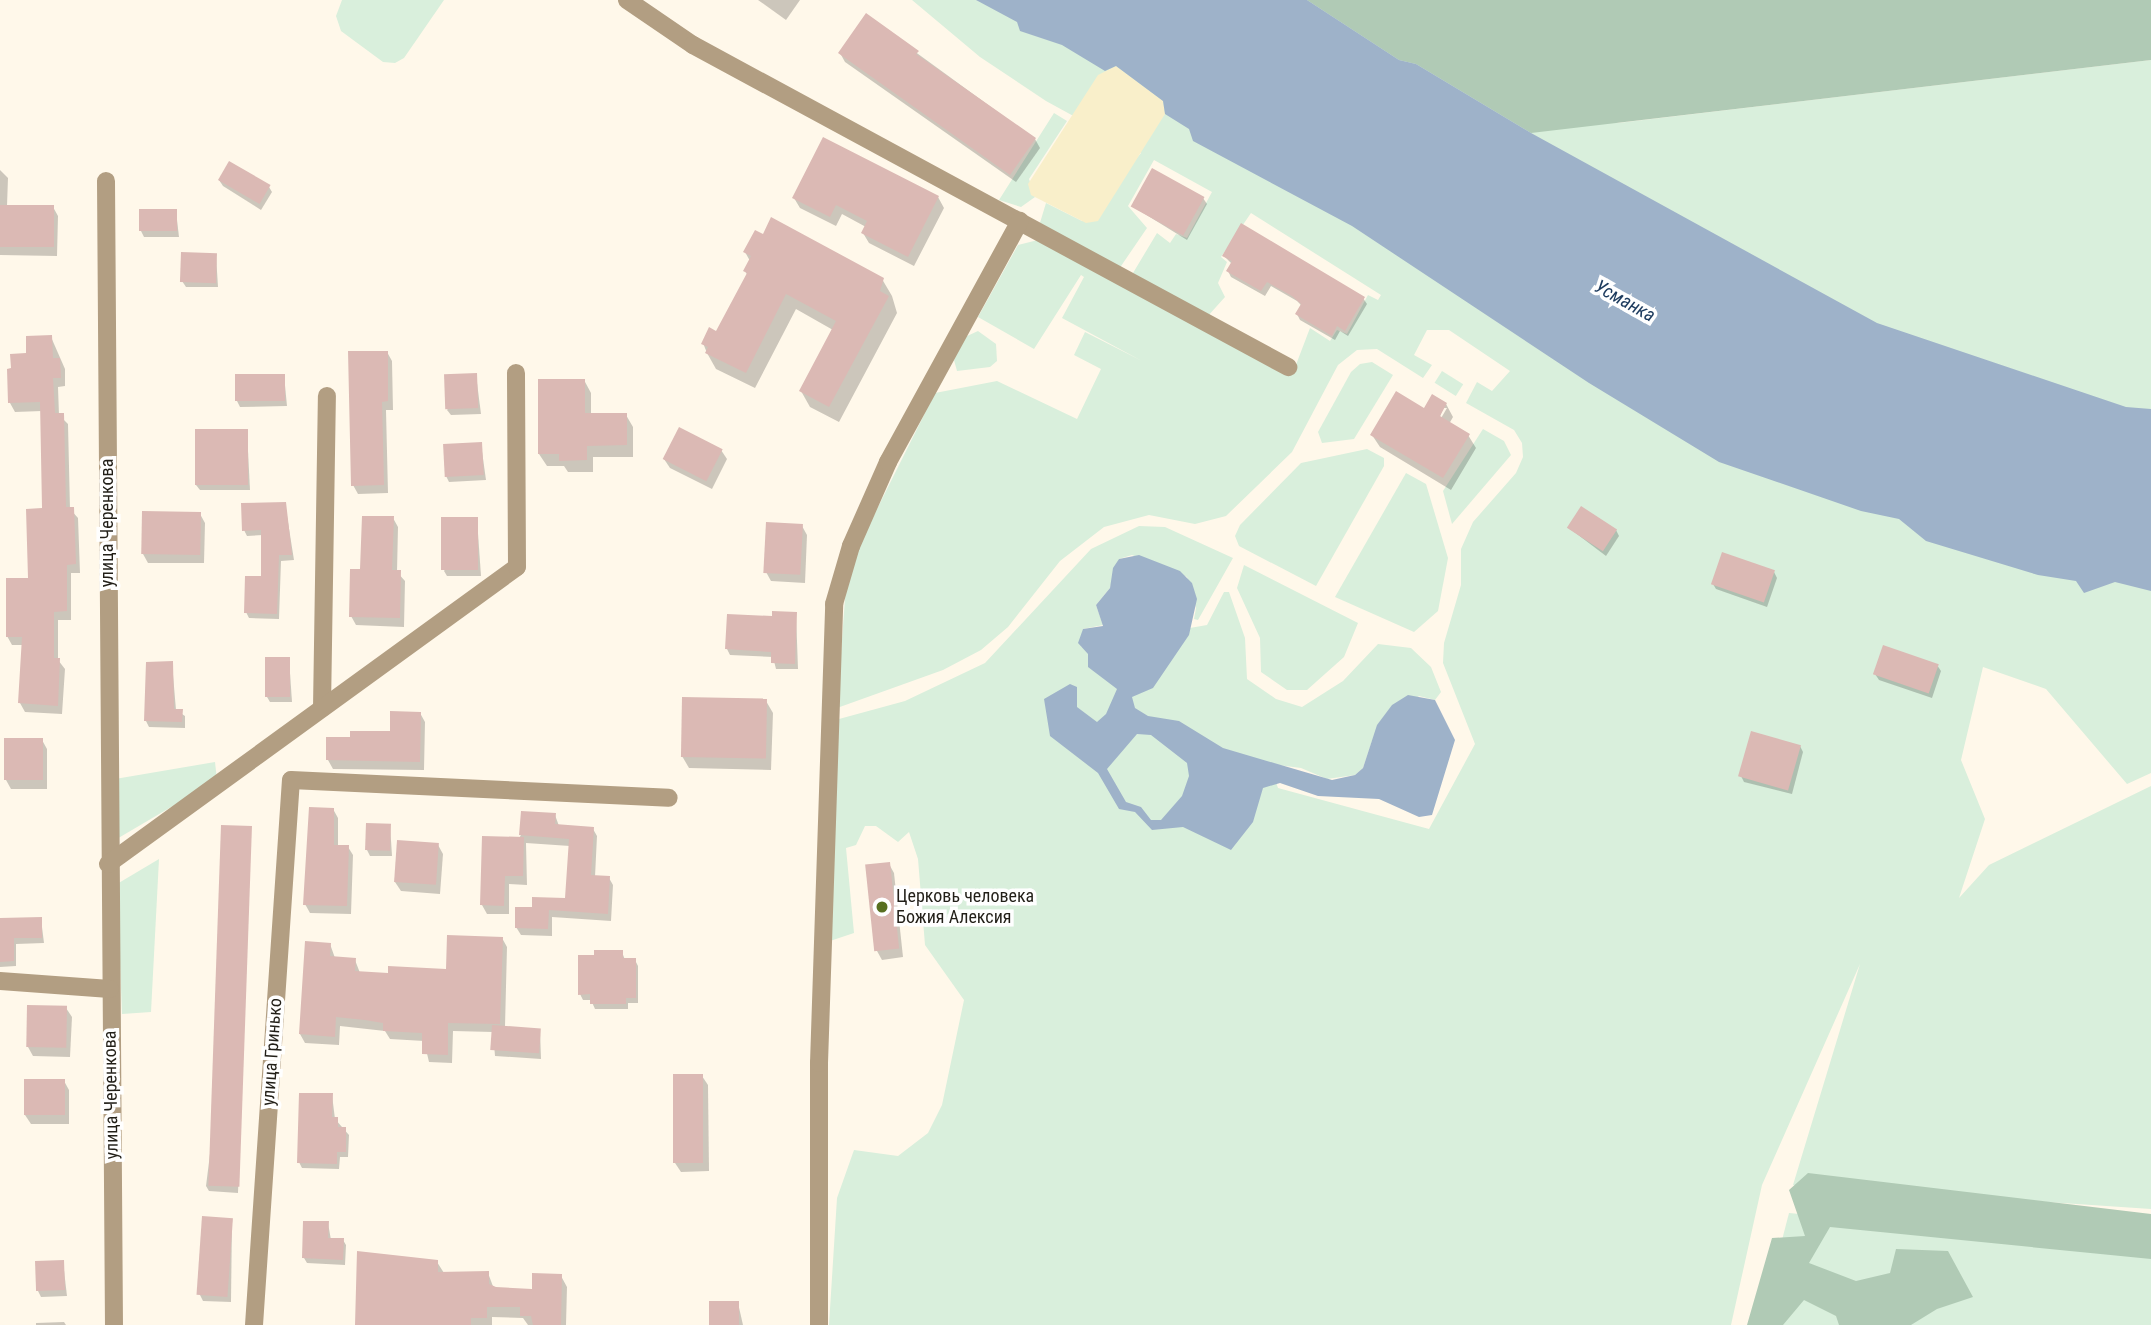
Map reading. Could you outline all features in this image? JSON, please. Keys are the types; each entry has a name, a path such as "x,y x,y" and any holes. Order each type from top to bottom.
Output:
{"street":[{"path":"627,0 693,44 1288,368"},
{"name":"улица Черенкова","path":"106,181 108,864 114,1325"},
{"path":"820,1325 819,1063 836,595 850,546 888,462 1020,221"},
{"path":"108,864 517,567 516,373"},
{"path":"323,708 327,396"},
{"name":"улица Гринько","path":"254,1325 291,780 669,798"},
{"path":"0,982 110,989"}],"green space":[{"path":"342,0 444,0 404,58 395,63 383,62 341,31 336,16"},
{"path":"912,0 1405,0 1618,123 2151,60 2151,773 2127,784 2046,689 1983,667 1961,760 1985,819 1959,898 1989,865 2151,786 2151,1209 1793,1185 1860,964 1762,1185 1731,1325 829,1325 837,1198 854,1150 898,1156 928,1133 942,1105 964,1000 925,945 918,859 909,832 898,842 876,826 865,826 856,845 846,848 854,933 827,942 839,719 905,701 985,663 1091,549 1139,526 1165,527 1233,558 1198,620 1194,619 1196,608 1187,577 1132,555 1119,559 1110,588 1096,605 1103,625 1083,629 1081,647 1207,625 1224,592 1229,592 1245,638 1247,679 1276,699 1302,707 1343,681 1378,644 1411,648 1431,667 1441,692 1435,700 1419,696 1372,741 1363,768 1355,775 1327,779 1301,768 1270,764 1278,788 1429,829 1475,744 1443,663 1444,643 1461,585 1461,549 1473,522 1516,473 1523,457 1522,443 1514,430 1466,403 1477,382 1492,391 1510,371 1449,330 1427,330 1414,355 1432,365 1423,378 1377,349 1357,350 1338,365 1292,452 1226,516 1195,524 1149,515 1104,527 1060,561 1008,627 981,650 943,670 837,708 846,585 861,541 935,393 997,381 1077,419 1101,369 1074,355 1085,332 1142,361 1062,318 1084,277 1081,275 1034,349 978,317 1018,245 1038,240 1294,370 1310,328 1330,341 1337,330 1347,334 1368,295 1378,300 1381,295 1251,213 1221,257 1227,262 1218,283 1225,297 1207,317 1133,273 1157,233 1170,243 1176,234 1187,238 1212,192 1154,160 1128,206 1147,228 1119,269 1039,226 1046,203 1082,221 1141,153 1046,101 980,57"},
{"path":"1307,0 2151,0 2151,60 1531,133 1416,64 1399,60"},
{"path":"1054,113 1067,121 1029,179 1035,197 1021,207 999,200"},
{"path":"978,331 996,344 997,361 990,367 957,371 954,360 965,337"},
{"path":"1372,362 1393,375 1354,439 1322,443 1318,432 1351,372 1360,364"},
{"path":"1442,371 1463,384 1456,396 1435,383"},
{"path":"1483,429 1504,441 1511,455 1452,524 1443,491"},
{"path":"1367,449 1384,458 1384,466 1316,586 1239,546 1235,536 1240,525 1301,463"},
{"path":"1406,473 1426,484 1448,558 1438,611 1414,632 1335,597"},
{"path":"1244,565 1358,623 1344,657 1307,690 1287,690 1261,672 1260,638 1237,588"},
{"path":"215,762 217,780 115,840 115,779"},
{"path":"159,859 151,1012 122,1014 117,884"},
{"path":"1808,1173 2151,1214 2151,1259 1830,1227 1809,1263 1856,1281 1890,1273 1896,1249 1948,1251 1973,1297 1937,1309 1911,1325 1839,1325 1836,1316 1804,1300 1783,1325 1747,1325 1772,1238 1805,1236 1789,1190"},
{"path":"1789,1213 2151,1247 2151,1325 1760,1325"}],"sand":[{"path":"1116,66 1163,101 1165,114 1098,221 1086,223 1031,195 1028,184 1098,75"}],"water":[{"name":"Усманка","path":"976,0 1307,0 1399,60 1416,64 1531,133 1877,323 2126,407 2151,409 2151,591 2115,582 2084,593 2076,581 2038,575 1926,541 1899,519 1861,511 1719,462 1589,383 1352,226 1193,141 1189,129 1165,114 1163,101 1116,66 1105,71 1062,45 1020,31 1017,22"},
{"path":"1139,555 1180,571 1192,583 1197,599 1189,635 1153,688 1132,697 1135,708 1148,716 1179,721 1223,748 1332,780 1355,775 1363,768 1377,725 1392,705 1408,695 1435,700 1455,740 1432,815 1419,817 1379,799 1318,796 1280,783 1263,788 1253,822 1231,850 1183,827 1152,830 1135,812 1119,809 1098,773 1050,736 1044,699 1070,684 1077,687 1077,707 1097,722 1106,714 1117,689 1088,667 1088,654 1078,643 1083,629 1103,626 1096,605 1110,588 1113,568 1119,559","holes":["1137,734 1151,735 1187,763 1189,776 1182,796 1161,820 1151,820 1141,807 1126,802 1107,769"]}],"building":[{"path":"866,13 919,51 916,54 1036,138 1010,175 838,53"},
{"path":"823,137 939,196 908,257 861,233 867,221 836,205 830,217 792,198"},
{"path":"229,161 271,185 260,204 218,180"},
{"path":"1152,168 1204,197 1183,236 1131,206"},
{"path":"0,205 54,205 54,247 0,247"},
{"path":"139,209 177,209 177,231 139,231"},
{"path":"771,217 884,278 880,291 889,296 829,407 799,391 836,321 786,294 746,373 705,353 708,347 701,344 709,327 716,331 747,273 743,271 751,256 743,252 755,230 763,234"},
{"path":"1241,223 1365,297 1345,331 1337,326 1332,336 1295,314 1301,304 1292,296 1267,282 1261,291 1226,271 1232,261 1222,256"},
{"path":"181,252 217,253 216,283 180,282"},
{"path":"52,335 53,358 60,358 61,378 53,378 55,413 64,413 66,507 74,507 76,564 67,565 67,611 54,612 54,658 60,658 58,706 18,703 22,637 6,637 6,578 28,578 26,509 42,508 40,402 8,403 7,369 11,368 10,354 26,353 26,336"},
{"path":"348,351 388,351 388,401 382,402 384,485 351,486"},
{"path":"477,373 478,408 445,409 444,374"},
{"path":"235,374 285,374 285,401 235,401"},
{"path":"538,379 585,379 585,413 627,413 627,445 587,446 587,460 559,461 559,454 538,454"},
{"path":"1396,391 1424,408 1432,394 1447,403 1440,416 1470,434 1443,478 1370,435"},
{"path":"679,427 723,449 706,481 663,459"},
{"path":"195,429 248,429 248,485 195,485"},
{"path":"482,442 484,475 445,477 443,444"},
{"path":"286,502 292,555 279,555 277,614 244,613 245,576 261,576 261,530 242,531 241,503"},
{"path":"1581,506 1617,529 1603,551 1567,528"},
{"path":"142,511 201,512 200,555 141,554"},
{"path":"362,516 394,516 392,570 401,570 400,618 349,617 350,569 360,569"},
{"path":"441,517 478,517 478,570 441,570"},
{"path":"766,522 803,524 800,575 763,573"},
{"path":"1722,552 1775,570 1764,602 1711,584"},
{"path":"772,611 797,612 795,664 771,663 771,652 725,649 727,614 772,616"},
{"path":"1883,645 1939,664 1929,694 1873,674"},
{"path":"265,657 290,657 290,697 265,697"},
{"path":"173,661 174,709 183,709 182,722 144,721 146,662"},
{"path":"682,697 767,698 766,758 681,757"},
{"path":"390,711 421,712 420,762 326,760 326,737 350,737 350,731 390,731"},
{"path":"1751,731 1801,745 1788,791 1738,776"},
{"path":"4,738 43,738 43,780 4,780"},
{"path":"309,807 334,808 334,845 349,845 347,906 303,905"},
{"path":"521,811 556,813 555,824 594,827 591,875 610,876 608,914 549,910 548,929 515,928 515,907 532,907 532,897 565,898 569,839 519,835"},
{"path":"366,823 391,824 390,851 365,850"},
{"path":"221,825 252,826 239,1187 208,1186"},
{"path":"482,836 524,837 523,876 505,876 504,906 480,905"},
{"path":"397,840 439,843 436,885 394,882"},
{"name":"Церковь человека Божия Алексия","path":"890,862 899,949 874,951 865,865"},
{"path":"42,917 42,938 14,938 14,961 0,962 0,918"},
{"path":"447,935 503,937 500,1024 448,1023 448,1055 422,1054 422,1033 383,1031 383,1023 365,1020 336,1017 335,1037 299,1034 305,941 331,943 330,956 356,958 355,971 388,973 388,966 446,969"},
{"path":"594,950 623,950 623,958 636,958 636,998 626,998 626,1004 590,1004 590,994 578,995 578,955 594,955"},
{"path":"27,1005 67,1006 66,1048 26,1047"},
{"path":"492,1025 541,1028 539,1053 490,1050"},
{"path":"673,1074 703,1074 703,1163 673,1163"},
{"path":"24,1079 65,1079 65,1115 24,1115"},
{"path":"299,1093 333,1093 332,1117 338,1117 338,1127 346,1127 346,1152 337,1152 337,1164 297,1163"},
{"path":"202,1216 233,1218 227,1297 196,1295"},
{"path":"303,1221 329,1221 328,1238 344,1238 343,1260 302,1258"},
{"path":"357,1251 438,1260 438,1272 489,1271 489,1284 496,1287 532,1289 532,1273 562,1274 561,1325 533,1325 531,1316 520,1316 520,1307 487,1307 487,1318 471,1318 471,1325 355,1325"},
{"path":"64,1260 65,1290 36,1291 35,1261"},
{"path":"709,1301 739,1301 739,1325 709,1325"}],"place":[{"name":"Церковь человека Божия Алексия","path":"882,907"}]}
